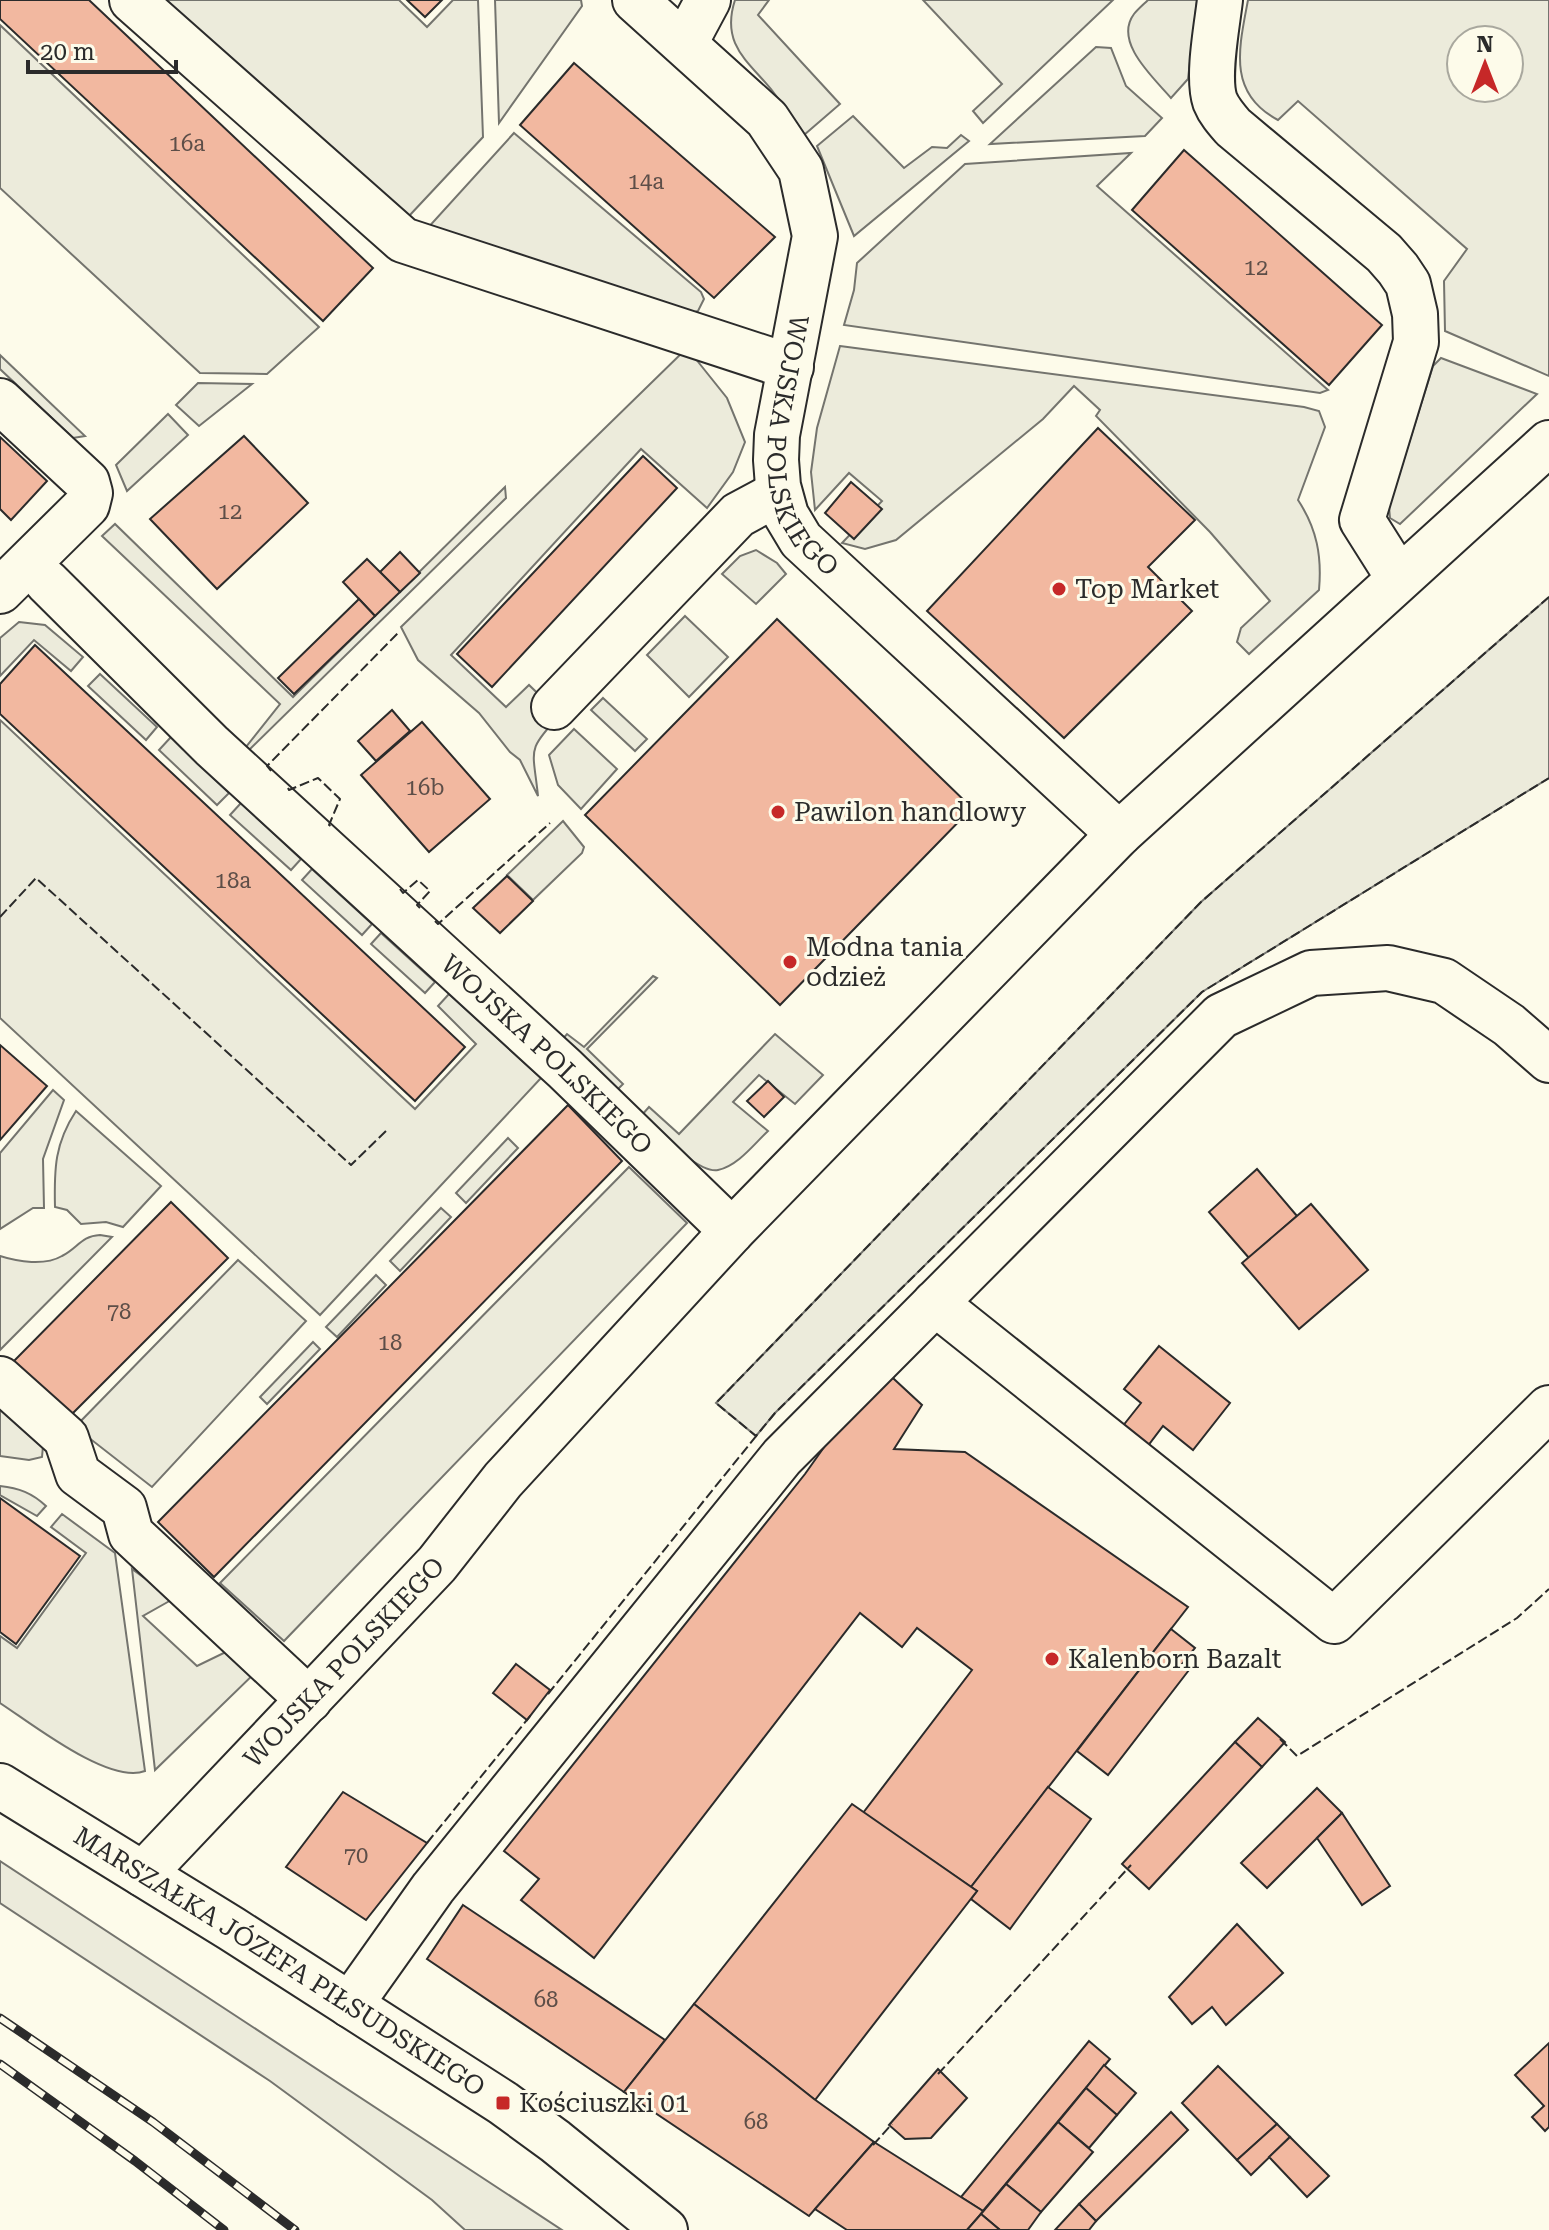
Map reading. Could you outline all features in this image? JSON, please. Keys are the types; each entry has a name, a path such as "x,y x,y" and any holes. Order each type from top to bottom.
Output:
{"street":[{"path":"132,0 403,240 791,367"},
{"name":"WOJSKA POLSKIEGO","path":"635,0 767,119 801,170 815,236 777,435 779,493 786,515 801,540 1119,834"},
{"path":"685,43 708,0"},
{"path":"1220,0 1213,60 1214,98 1221,112 1233,127 1384,253 1408,284 1415,314 1416,342 1362,520 1398,577"},
{"path":"0,401 87,482 90,493 87,505 0,591"},
{"name":"WOJSKA POLSKIEGO","path":"143,1874 437,1564 503,1480 732,1231 1119,834 1398,577 1549,443"},
{"path":"554,707 738,515 779,493"},
{"name":"WOJSKA POLSKIEGO","path":"47,582 212,746 565,1069 732,1231"},
{"path":"350,2005 433,1888 782,1457 1221,1016 1311,973 1388,968 1444,981 1509,1025 1549,1060"},
{"path":"935,1303 1334,1621 1549,1408"},
{"path":"0,1379 66,1438 78,1474 124,1508 131,1534 309,1700"},
{"name":"MARSZAŁKA JÓZEFA PIŁSUDSKIEGO","path":"0,1786 503,2103 665,2230"}],"shaded area":[{"path":"159,0 399,0 427,27 453,0 478,0 483,137 409,216"},
{"path":"495,0 581,0 582,6 499,123"},
{"path":"735,0 769,0 758,15 840,104 804,135 734,41 731,16"},
{"path":"923,0 1113,0 983,123 973,111 1002,84"},
{"path":"1148,0 1197,0 1188,79 1171,98 1138,59 1129,36 1129,25 1134,14"},
{"path":"1248,0 1549,0 1549,376 1445,331 1444,281 1467,249 1298,101 1278,120 1262,109 1244,83 1240,52"},
{"path":"0,25 319,327 267,374 200,373 0,188"},
{"path":"1096,47 1111,48 1126,86 1162,118 1145,136 990,144"},
{"path":"853,116 904,168 932,147 947,148 961,135 969,141 854,236 817,146"},
{"path":"514,133 701,292 704,299 698,311 692,313 425,231"},
{"path":"1131,153 1097,186 1328,390 1320,393 844,325 854,290 857,263 965,164"},
{"path":"840,346 1319,411 1325,427 1298,500 1317,543 1319,590 1249,654 1237,642 1241,628 1270,601 1210,532 1096,416 1100,410 1074,386 1043,419 896,540 865,549 842,543 882,501 849,473 815,510 811,472 817,428"},
{"path":"687,348 727,398 745,442 733,472 707,508 641,449 451,655 506,707 529,685 560,715 534,751 538,796 520,760 479,713 418,660 401,627"},
{"path":"0,355 85,436 73,438 0,369"},
{"path":"1441,358 1537,394 1400,524 1390,518 1389,507 1433,366"},
{"path":"198,383 252,384 199,426 176,405"},
{"path":"168,414 188,435 127,491 116,465"},
{"path":"505,487 506,498 249,750 246,747 280,704 102,536 115,524 293,697"},
{"path":"756,550 777,563 786,574 756,604 722,574 740,556"},
{"path":"1549,597 1549,778 1202,992 775,1413 756,1436 716,1403 1201,902"},
{"path":"685,616 728,657 689,697 647,655"},
{"path":"19,622 45,625 83,657 71,671 34,640 0,676 0,638"},
{"path":"100,674 157,727 146,740 88,686"},
{"path":"603,698 647,739 635,751 591,710"},
{"path":"0,720 415,1109 476,1044 438,1006 449,994 541,1078 320,1315 0,1018"},
{"path":"574,729 617,769 581,809 558,785 549,755"},
{"path":"171,737 229,793 217,805 159,750"},
{"path":"241,803 301,859 291,870 230,815"},
{"path":"563,821 584,847 582,853 533,900 507,875"},
{"path":"312,869 372,924 362,935 302,880"},
{"path":"381,933 435,982 425,993 371,944"},
{"path":"653,976 657,978 587,1049 623,1084 615,1092 560,1042 567,1034 584,1047"},
{"path":"775,1034 823,1075 795,1104 759,1075 733,1102 768,1131 732,1164 718,1170 699,1165 641,1116 649,1107 679,1134"},
{"path":"53,1090 64,1100 43,1159 44,1208 33,1208 0,1229 0,1153"},
{"path":"76,1111 161,1186 123,1227 106,1222 81,1224 67,1210 55,1207 57,1156"},
{"path":"508,1138 518,1148 466,1203 456,1193"},
{"path":"629,1167 687,1223 284,1641 220,1583"},
{"path":"441,1208 451,1217 400,1271 390,1261"},
{"path":"100,1235 112,1237 0,1350 0,1256 23,1261 48,1261 62,1256 88,1238"},
{"path":"238,1260 306,1321 152,1487 75,1427"},
{"path":"376,1275 386,1285 337,1337 326,1327"},
{"path":"313,1342 320,1349 267,1404 260,1397"},
{"path":"0,1404 43,1446 42,1457 29,1460 0,1456"},
{"path":"0,1486 25,1492 46,1506 37,1516 0,1495"},
{"path":"62,1514 115,1553 145,1771 130,1773 91,1761 0,1703 0,1636 17,1648 86,1553 51,1527"},
{"path":"132,1569 173,1599 143,1616 197,1666 234,1648 258,1670 155,1770"},
{"path":"0,1861 562,2230 465,2230 432,2200 270,2081 0,1903"}],"building":[{"path":"0,0 89,0 373,268 323,321 0,19"},
{"path":"407,0 442,0 425,17"},
{"path":"574,63 775,237 714,298 520,125"},
{"path":"1184,150 1382,325 1329,385 1132,210"},
{"name":"Top Market","path":"1098,428 1195,520 1148,567 1192,611 1064,738 927,611"},
{"path":"244,436 308,503 217,589 150,519"},
{"path":"0,437 47,481 11,520 0,509"},
{"path":"643,456 677,488 492,687 457,654"},
{"path":"851,482 882,509 854,539 825,513"},
{"path":"400,552 420,573 400,592 380,572"},
{"path":"367,559 400,592 375,616 343,582"},
{"path":"359,599 375,616 294,694 278,678"},
{"name":"Pawilon handlowy","path":"777,619 972,808 780,1005 585,815"},
{"path":"35,645 465,1047 415,1101 0,714 0,684"},
{"path":"392,710 410,731 376,761 358,741"},
{"path":"422,722 490,799 429,852 361,775"},
{"path":"507,876 533,901 500,933 473,908"},
{"path":"0,1045 47,1086 0,1140"},
{"path":"768,1081 784,1097 764,1117 747,1101"},
{"path":"568,1105 622,1161 214,1577 158,1522"},
{"path":"1257,1169 1297,1216 1249,1258 1209,1212"},
{"path":"171,1202 228,1258 66,1420 10,1365"},
{"path":"1311,1204 1368,1270 1299,1329 1242,1263"},
{"path":"1159,1346 1230,1403 1193,1450 1163,1426 1147,1447 1122,1427 1141,1403 1124,1389"},
{"name":"Kalenborn Bazalt","path":"881,1367 922,1405 894,1449 965,1452 1188,1607 971,1887 863,1813 972,1670 917,1628 902,1647 860,1613 594,1958 521,1900 539,1879 504,1851 805,1474"},
{"path":"0,1498 80,1556 16,1644 0,1632"},
{"path":"1171,1629 1195,1648 1182,1664 1189,1670 1108,1775 1077,1751"},
{"path":"516,1664 550,1690 527,1720 493,1693"},
{"path":"1258,1718 1285,1742 1262,1767 1235,1742"},
{"path":"1235,1742 1262,1767 1149,1889 1122,1864"},
{"path":"1048,1787 1091,1819 1010,1929 971,1899 977,1891 971,1887"},
{"path":"1317,1788 1342,1813 1267,1888 1241,1863"},
{"path":"343,1792 427,1843 366,1920 286,1867"},
{"path":"852,1804 977,1891 815,2100 694,2004"},
{"path":"1342,1813 1390,1886 1362,1905 1317,1838"},
{"path":"463,1905 665,2040 624,2092 427,1959"},
{"path":"1237,1924 1283,1973 1226,2025 1212,2007 1192,2024 1169,1997"},
{"path":"694,2004 874,2142 809,2216 624,2092"},
{"path":"1089,2041 1110,2059 983,2211 961,2197"},
{"path":"1549,2043 1549,2127 1545,2131 1532,2117 1544,2106 1515,2075"},
{"path":"1104,2065 1136,2093 1117,2115 1086,2088"},
{"path":"1218,2066 1277,2124 1237,2160 1182,2103"},
{"path":"938,2069 967,2098 931,2138 905,2139 889,2125"},
{"path":"1086,2088 1117,2115 1089,2148 1058,2122"},
{"path":"1171,2112 1188,2130 1096,2221 1079,2204"},
{"path":"1058,2122 1093,2152 1041,2212 1006,2184"},
{"path":"1277,2124 1290,2137 1251,2175 1237,2160"},
{"path":"1290,2137 1329,2176 1307,2197 1269,2157"},
{"path":"874,2142 983,2211 967,2230 847,2230 815,2209"},
{"path":"1006,2184 1041,2212 1028,2230 1000,2230 981,2214"},
{"path":"1079,2204 1096,2221 1089,2230 1055,2230"},
{"path":"981,2214 1000,2230 967,2230"}],"railway":[{"path":"0,2018 153,2122 295,2230"},
{"path":"0,2064 135,2161 224,2230"}],"fence":[{"path":"1549,597 1201,902 716,1403 756,1436 775,1413 1202,992 1549,778"},
{"path":"271,771 267,766 400,631"},
{"path":"288,788 318,778 340,799 329,825 332,827"},
{"path":"435,921 438,924 550,823"},
{"path":"0,917 36,878 351,1165 388,1129"},
{"path":"400,889 403,893 418,880 430,891 417,905 420,908"},
{"path":"548,1694 757,1435"},
{"path":"1280,1739 1297,1756 1517,1618 1549,1589"},
{"path":"427,1843 531,1715"},
{"path":"938,2074 1131,1865"},
{"path":"873,2145 892,2124"}],"place":[{"name":"Top Market","path":"1059,589"},
{"name":"Pawilon handlowy","path":"778,812"},
{"name":"Modna tania odzież","path":"790,962"},
{"name":"Kalenborn Bazalt","path":"1052,1659"},
{"name":"Kościuszki 01","path":"503,2103"}]}
